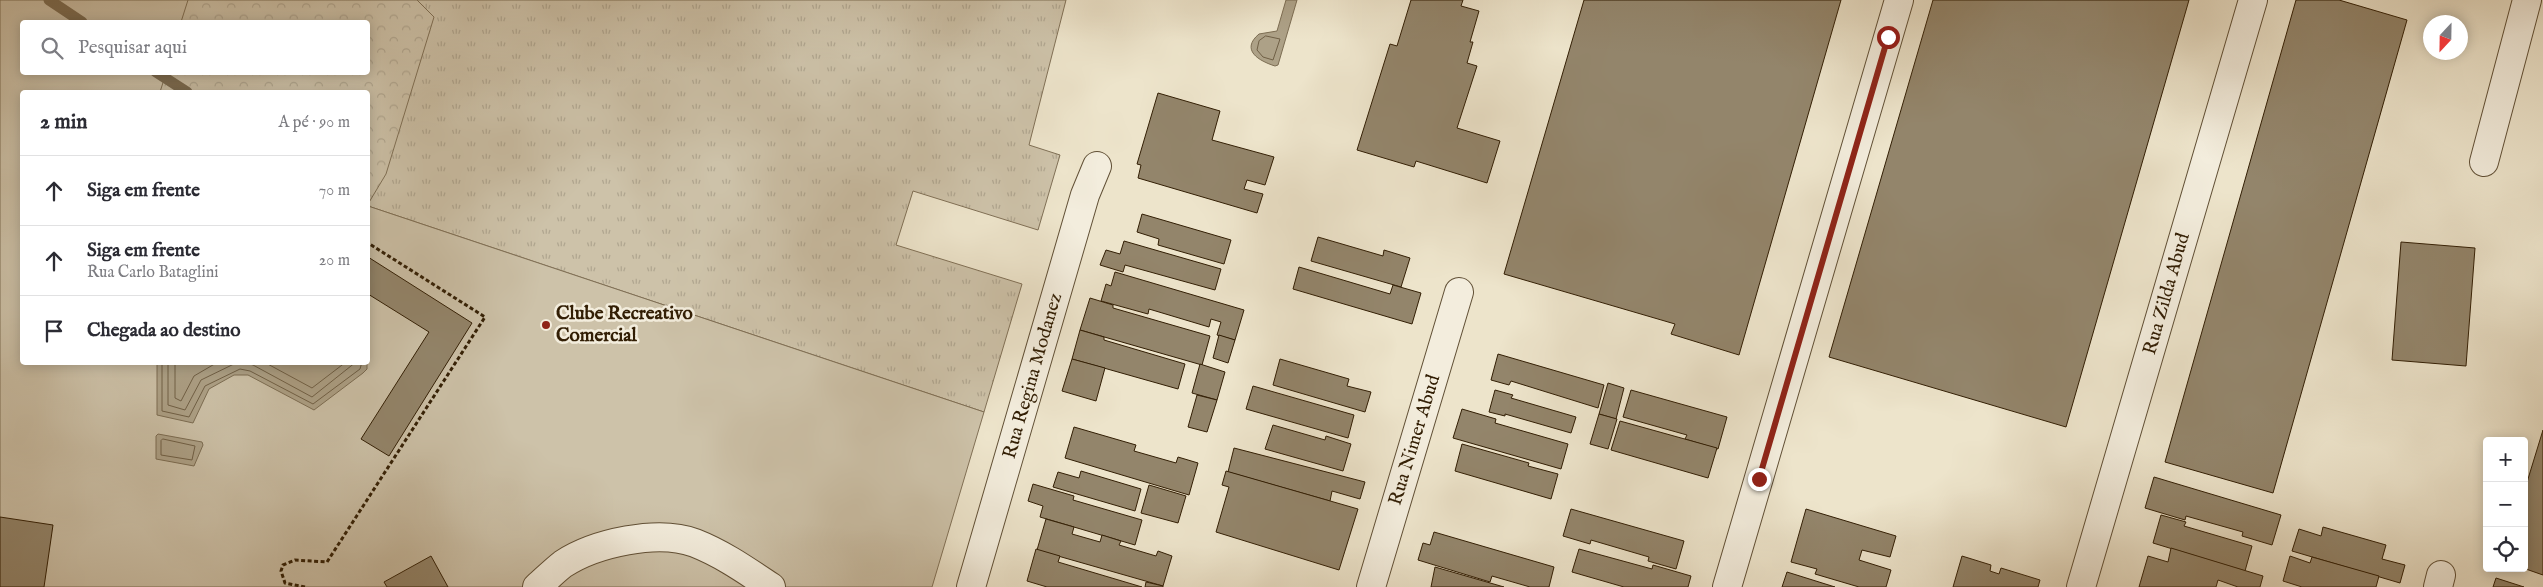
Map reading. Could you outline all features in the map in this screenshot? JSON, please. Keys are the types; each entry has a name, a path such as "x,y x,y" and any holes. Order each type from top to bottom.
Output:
{"street":[{"path":"1727,587 1899,0"},
{"name":"Rua Zilda Abud","path":"2081,587 2253,0"},
{"path":"2484,162 2527,0"},
{"name":"Rua Regina Modanez","path":"971,587 1082,204 1096,166"},
{"name":"Rua Nimer Abud","path":"1371,587 1459,292"},
{"path":"537,587 563,565 590,550 629,540 659,538 694,542 724,556 771,587"}],"path":[{"path":"305,587 285,583 281,571 283,565 295,560 327,562 485,317 370,244"}],"green space":[{"path":"0,0 417,0 434,17 386,174 370,201 370,90 20,91 0,77"},
{"name":"Clube Recreativo Comercial","path":"0,0 188,0 182,20 20,20 20,75 165,75 161,90 20,90 20,365 370,365 370,207 984,412 932,587 0,587"},
{"path":"188,0 1066,0 1029,145 1060,155 1038,230 913,191 896,245 1022,284 984,412 370,207 370,90 181,90 337,75 370,75 370,20 352,20"}],"water":[{"path":"1286,0 1297,0 1278,65 1275,66 1258,58 1251,50 1251,45 1259,34 1277,31"},
{"path":"157,365 367,365 367,369 363,373 314,410 248,375 234,375 209,389 193,423 157,415"},
{"path":"158,434 202,442 203,445 194,466 156,459 156,436"}],"building":[{"path":"1411,0 1463,0 1461,6 1479,11 1470,42 1473,42 1467,63 1477,66 1457,128 1500,141 1487,183 1416,161 1414,167 1357,150 1390,44 1397,46"},
{"path":"1584,0 1841,0 1739,355 1671,334 1675,324 1504,274"},
{"path":"1933,0 2189,0 2066,427 1829,357"},
{"path":"2296,0 2339,0 2407,20 2273,493 2165,462"},
{"path":"1158,93 1220,111 1212,140 1274,157 1265,185 1247,180 1244,189 1263,194 1257,213 1138,178 1141,165 1137,164"},
{"path":"1142,214 1231,240 1224,264 1158,245 1159,239 1137,232"},
{"path":"1318,237 1383,256 1384,250 1410,258 1401,287 1311,261"},
{"path":"1124,241 1221,269 1215,290 1125,265 1123,272 1100,265 1106,250 1120,254"},
{"path":"2401,242 2475,248 2466,366 2392,360"},
{"path":"370,258 472,323 389,456 361,439 429,332 370,295"},
{"path":"1299,267 1390,294 1393,285 1421,293 1412,324 1293,289"},
{"path":"1115,272 1244,310 1235,340 1217,335 1221,322 1211,319 1209,327 1149,309 1148,314 1101,301 1106,284 1111,286"},
{"path":"1090,298 1113,305 1113,308 1210,336 1202,365 1080,330"},
{"path":"1080,330 1104,337 1104,340 1185,364 1178,389 1072,359"},
{"path":"1219,335 1235,340 1228,363 1213,358"},
{"path":"1498,354 1604,385 1598,408 1511,381 1509,385 1491,380"},
{"path":"1072,359 1105,368 1096,401 1062,391"},
{"path":"1280,359 1349,379 1347,386 1371,392 1365,412 1273,385"},
{"path":"1200,364 1225,372 1217,400 1192,393"},
{"path":"1608,383 1624,388 1616,419 1599,414"},
{"path":"1253,386 1354,415 1348,438 1246,409"},
{"path":"1495,390 1513,395 1511,398 1576,417 1571,433 1505,414 1505,416 1489,412"},
{"path":"1631,390 1727,417 1718,449 1685,439 1687,435 1623,417"},
{"path":"1197,395 1217,400 1207,432 1188,427"},
{"path":"1462,409 1496,419 1495,423 1568,444 1561,469 1453,438"},
{"path":"1599,414 1617,419 1608,449 1590,444"},
{"path":"1620,421 1717,448 1708,478 1611,450"},
{"path":"1273,425 1325,440 1326,436 1351,444 1343,471 1265,449"},
{"path":"1074,427 1136,445 1134,451 1176,463 1178,457 1198,463 1189,495 1065,458"},
{"path":"2543,430 2543,575 2528,570 2528,479"},
{"path":"1462,444 1529,463 1528,466 1558,474 1551,499 1455,471"},
{"path":"1234,448 1365,482 1360,499 1332,491 1330,501 1228,472"},
{"path":"1081,471 1141,489 1135,511 1053,487 1058,472 1079,478"},
{"path":"1226,471 1358,509 1339,570 1216,532 1229,487 1222,485"},
{"path":"2154,477 2281,515 2272,545 2242,536 2243,532 2186,516 2185,520 2145,508"},
{"path":"1033,484 1074,496 1073,500 1142,520 1135,545 1040,517 1043,506 1028,501"},
{"path":"1149,485 1186,496 1178,523 1141,513"},
{"path":"1571,509 1684,541 1676,569 1648,561 1649,557 1591,540 1590,544 1563,536"},
{"path":"1806,509 1896,536 1890,557 1862,550 1859,560 1891,570 1886,587 1859,587 1815,574 1817,569 1791,562"},
{"path":"2161,515 2186,522 2184,526 2252,546 2245,571 2153,543"},
{"path":"0,517 53,525 44,587 0,587"},
{"path":"1046,519 1074,527 1072,534 1100,542 1102,535 1121,541 1119,545 1156,556 1158,551 1172,556 1163,586 1037,550"},
{"path":"2323,527 2386,545 2382,559 2405,565 2400,583 2292,551 2299,529 2321,536"},
{"path":"1434,532 1554,567 1549,587 1530,587 1492,576 1490,582 1418,560 1423,543 1430,545"},
{"path":"2171,548 2263,576 2260,587 2238,587 2218,580 2216,587 2139,587 2148,556 2168,562"},
{"path":"1036,549 1060,556 1058,562 1142,587 1047,587 1027,581"},
{"path":"1579,549 1652,569 1653,565 1691,576 1688,587 1624,587 1572,572"},
{"path":"431,556 448,587 387,587 384,582"},
{"path":"1962,556 1991,565 1990,571 1999,574 2001,568 2040,580 2038,587 1953,587"},
{"path":"2290,556 2310,563 2312,557 2379,576 2376,587 2302,587 2283,581"},
{"path":"1435,567 1504,587 1431,587"},
{"path":"1787,572 1835,587 1782,587"},
{"path":"2496,578 2524,587 2493,587"},
{"path":"1146,582 1163,586 1163,587 1145,587"}],"waterway":[{"path":"49,0 79,20"},
{"path":"161,75 184,90"}],"place":[{"name":"Clube Recreativo Comercial","path":"546,325"}],"route":[{"path":"1759,479 1888,37"}]}
